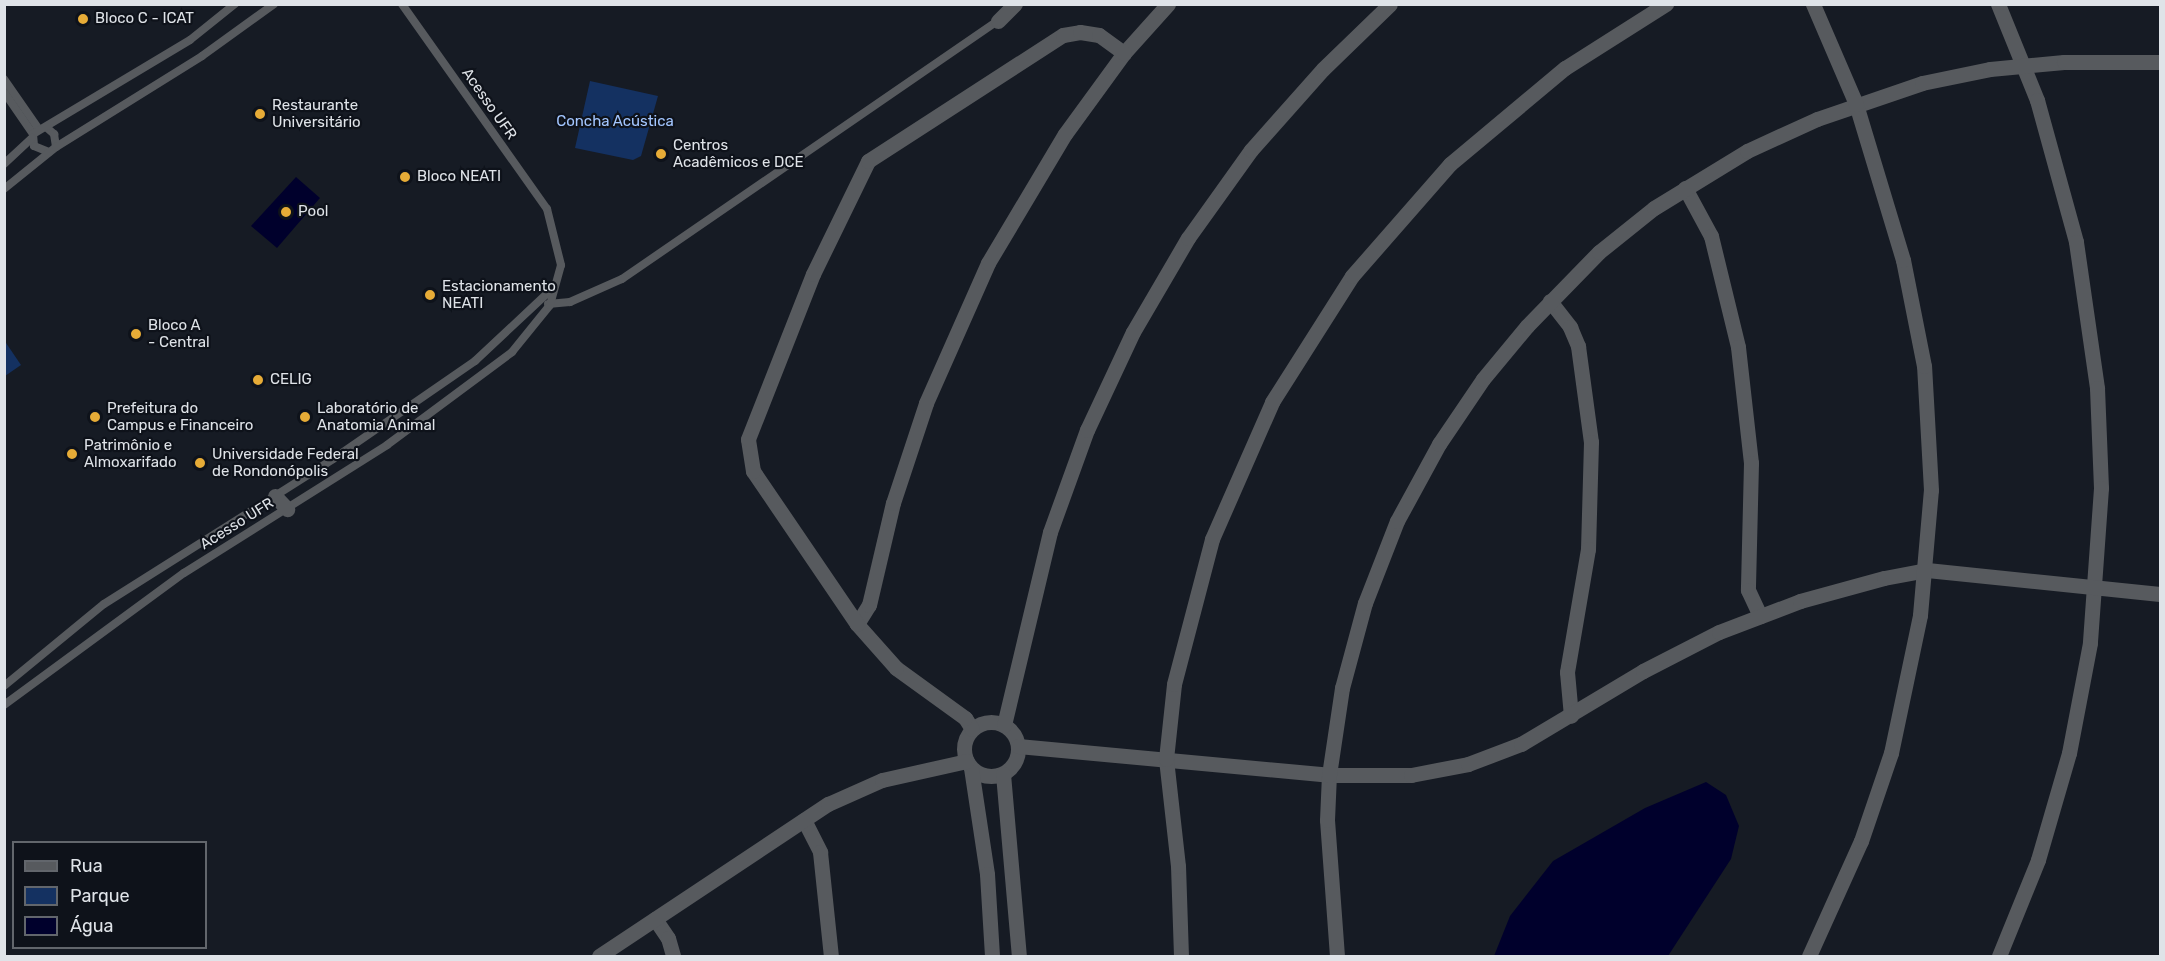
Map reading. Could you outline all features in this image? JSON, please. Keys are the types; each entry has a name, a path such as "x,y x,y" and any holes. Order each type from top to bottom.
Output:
{"street":[{"path":"998,21 1015,4"},
{"path":"857,624 869,604 909,452 966,308 1037,176 1124,53 1168,4"},
{"path":"599,957 804,820 882,780 969,764 986,776 1003,774 1015,762 1018,746 1004,725 1035,585 1057,512 1087,430 1133,332 1188,238 1251,150 1323,69 1390,4"},
{"path":"1181,957 1178,866 1166,759 1166,734 1184,635 1212,539 1250,447 1323,316 1383,237 1487,130 1565,68 1666,4"},
{"path":"1809,957 1861,841 1891,753 1912,661 1927,570 1932,490 1924,366 1901,249 1856,105 1813,4"},
{"path":"1998,4 2023,65 2065,194 2092,338 2101,468 2097,587 2069,753 2038,860 1999,957"},
{"path":"972,729 965,718 896,668 857,624 753,471 748,455 748,439 767,385 813,274 868,161 1063,35 1080,32 1099,35 1124,53"},
{"path":"1336,957 1327,820 1329,775 1352,645 1397,521 1462,407 1504,352 1550,301 1625,230 1685,188 1779,135 1856,105 1934,81 2023,65 2160,62"},
{"path":"1685,188 1711,236 1738,347 1751,463 1748,590 1760,616"},
{"path":"1550,301 1570,327 1578,346 1591,441 1588,549 1566,672 1572,716"},
{"path":"275,496 287,509"},
{"path":"1018,746 1329,775 1392,776 1458,766 1521,744 1572,716 1643,671 1760,616 1842,589 1927,570 2160,594"},
{"path":"992,957 987,874 964,744 972,729 987,722 1004,725"},
{"path":"1003,774 1019,957"},
{"path":"804,820 820,852 831,957"},
{"path":"655,919 668,938 673,957"}],"lane":[{"path":"4,164 37,132 190,39 236,4"},
{"path":"4,189 52,149 202,56 274,4"},
{"name":"Acesso UFR","path":"4,705 184,573 387,445 512,352 550,305 552,290 561,265 547,209 402,4"},
{"path":"538,301 550,305 570,302 622,279 998,21"},
{"path":"4,79 37,132 38,150 52,149"},
{"path":"4,92 37,132 54,134 52,149"},
{"path":"4,686 104,604 333,459 501,339 552,290"},
{"path":"501,339 512,352"}],"green space":[{"name":"Concha Acústica","path":"590,81 658,96 641,156 633,160 575,148"},
{"path":"4,340 21,365 5,376 4,376"}],"water":[{"name":"Pool","path":"296,177 320,198 277,248 251,226"},
{"path":"1706,782 1726,795 1739,826 1731,859 1668,956 1494,956 1510,916 1553,861 1645,808"}],"place":[{"name":"Bloco C - ICAT","path":"83,19"},
{"name":"Restaurante Universitário","path":"260,114"},
{"name":"Centros Acadêmicos e DCE","path":"661,154"},
{"name":"Bloco NEATI","path":"405,177"},
{"name":"Pool","path":"286,212"},
{"name":"Estacionamento NEATI","path":"430,295"},
{"name":"Bloco A - Central","path":"136,334"},
{"name":"CELIG","path":"258,380"},
{"name":"Prefeitura do Campus e Financeiro","path":"95,417"},
{"name":"Laboratório de Anatomia Animal","path":"305,417"},
{"name":"Patrimônio e Almoxarifado","path":"72,454"},
{"name":"Universidade Federal de Rondonópolis","path":"200,463"}]}
